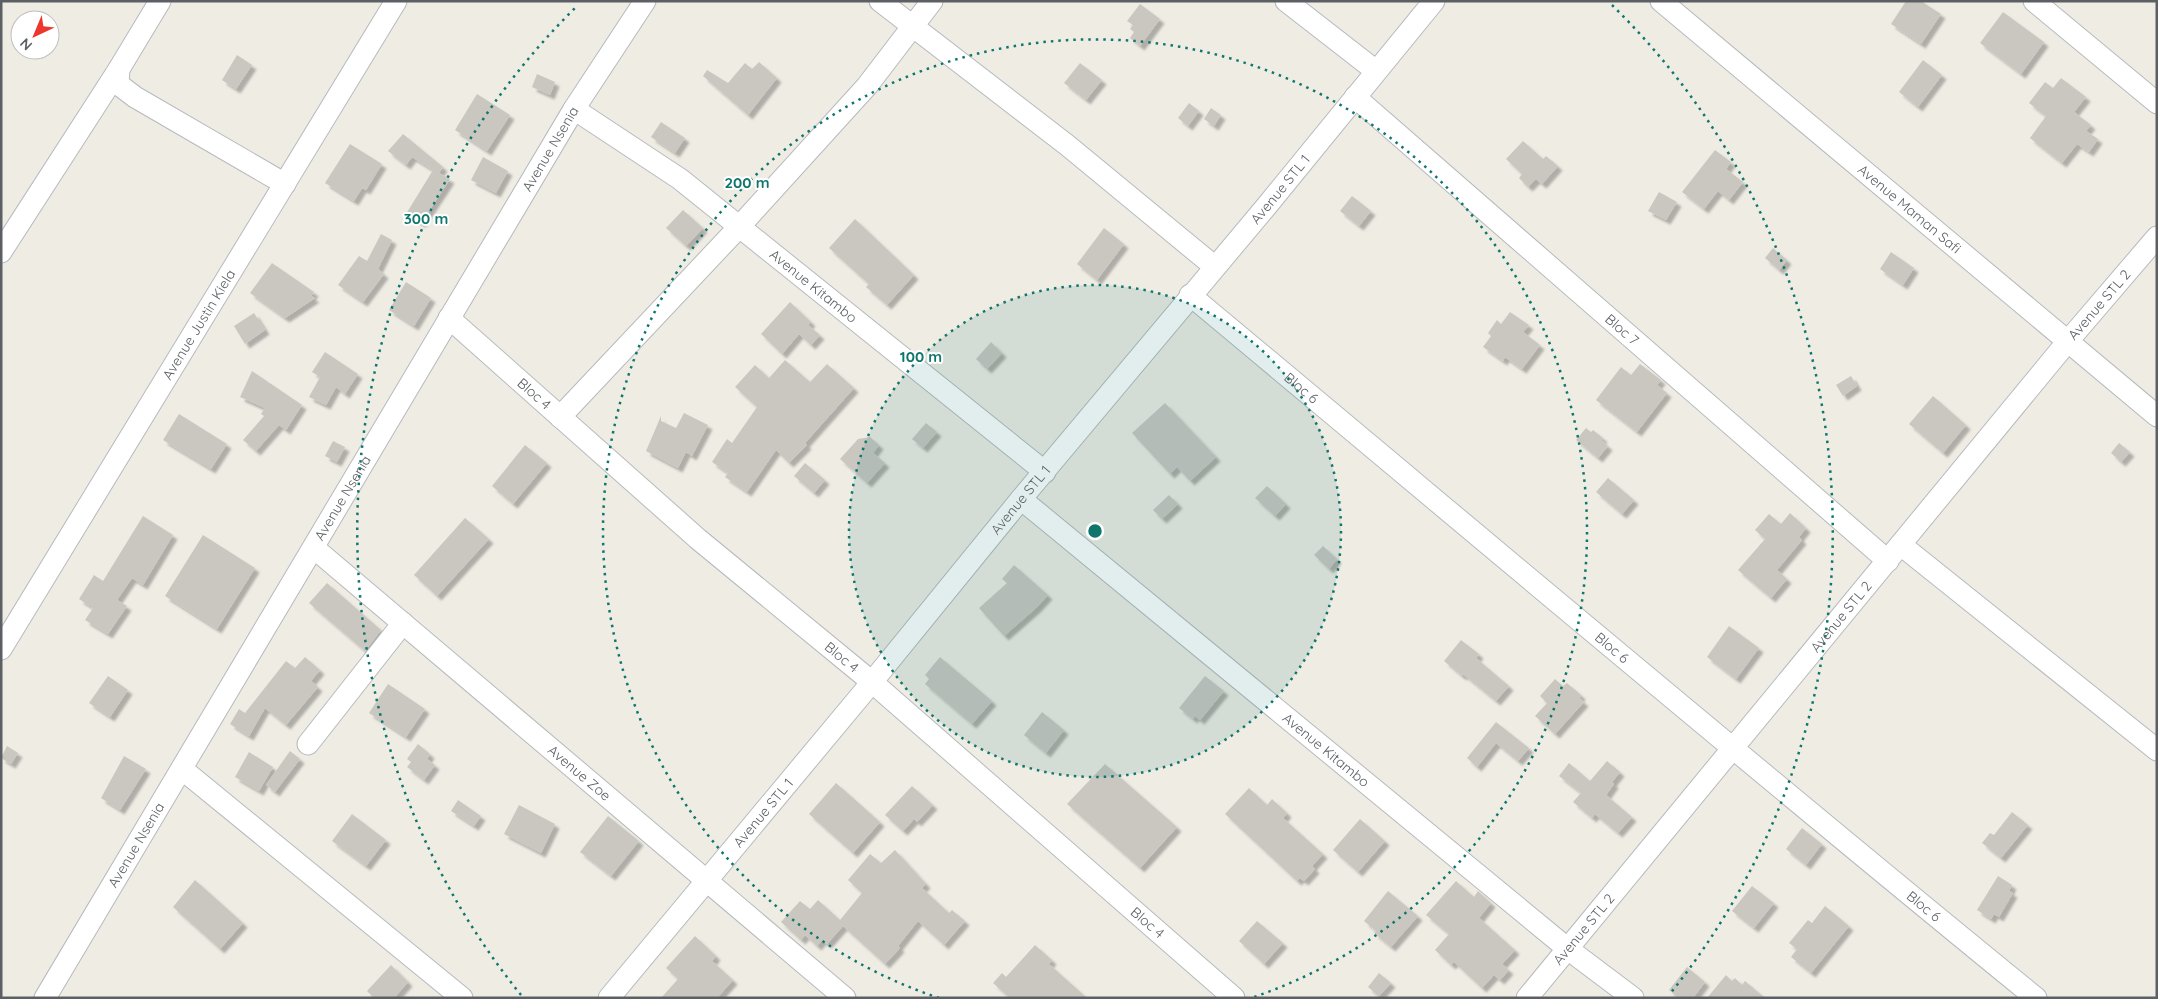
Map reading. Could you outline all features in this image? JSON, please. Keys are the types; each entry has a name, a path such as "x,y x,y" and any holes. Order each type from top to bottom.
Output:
{"street":[{"path":"1,252 160,1"},
{"name":"Avenue Justin Kiela","path":"1,649 396,1"},
{"name":"Avenue Nsenia","path":"50,996 448,318 574,110 645,1"},
{"path":"880,1 1067,145 1215,267"},
{"path":"560,417 739,227 867,86 932,1"},
{"path":"1286,1 1376,71"},
{"name":"Avenue STL 1","path":"609,998 1434,1"},
{"name":"Avenue Maman Safi","path":"1661,1 2157,416"},
{"path":"2034,1 2157,103"},
{"path":"119,68 118,84 135,97 286,184"},
{"name":"Bloc 7","path":"1355,96 1895,553 2157,750"},
{"name":"Avenue Kitambo","path":"574,110 680,180 1045,472"},
{"name":"Avenue STL 2","path":"1527,998 2068,341 2157,237"},
{"name":"Bloc 6","path":"1190,295 1733,747 1824,826 2036,998"},
{"name":"Bloc 4","path":"448,318 698,540 872,682 1234,998"},
{"name":"Avenue Kitambo","path":"1021,499 1568,949 1633,998"},
{"name":"Avenue Zoe","path":"314,548 845,998"},
{"path":"308,744 403,623"},
{"path":"182,769 462,998"}],"building":[{"path":"1906,1 1921,1 1941,14 1921,44 1891,24"},
{"path":"1140,4 1160,19 1140,46 1130,38 1134,32 1130,29 1133,25 1127,21"},
{"path":"2003,12 2044,42 2021,74 1980,43"},
{"path":"237,55 252,65 236,89 222,80"},
{"path":"1923,60 1942,75 1918,107 1899,92"},
{"path":"759,62 777,78 748,115 703,76 707,70 728,83 745,63 752,69"},
{"path":"1080,63 1102,80 1086,100 1064,83"},
{"path":"537,74 555,82 550,95 532,87"},
{"path":"2061,78 2086,97 2074,112 2091,125 2086,131 2098,139 2089,152 2077,144 2062,163 2030,138 2046,116 2029,103 2045,82 2053,88"},
{"path":"477,94 510,115 487,151 455,130"},
{"path":"1189,103 1199,111 1188,126 1178,118"},
{"path":"1211,108 1221,115 1214,126 1204,119"},
{"path":"661,122 685,138 675,153 651,137"},
{"path":"403,134 443,167 439,173 450,179 421,223 406,214 433,170 412,157 406,165 388,151"},
{"path":"1523,141 1543,159 1546,156 1558,166 1542,184 1536,179 1528,187 1519,178 1522,174 1506,159"},
{"path":"350,144 382,164 366,190 362,188 354,201 325,183"},
{"path":"1715,150 1731,162 1726,169 1743,182 1729,200 1718,191 1704,209 1682,192"},
{"path":"483,157 508,171 496,193 471,180"},
{"path":"1659,192 1677,202 1666,220 1648,211"},
{"path":"1352,196 1371,211 1359,226 1340,211"},
{"path":"683,210 703,228 686,246 666,228"},
{"path":"855,219 914,275 887,305 866,287 869,284 829,248"},
{"path":"1104,228 1124,244 1097,280 1077,264"},
{"path":"381,234 392,240 378,269 384,274 363,302 338,285 359,256 367,261"},
{"path":"1773,248 1787,260 1779,270 1765,258"},
{"path":"1891,252 1914,268 1903,285 1880,269"},
{"path":"272,263 314,292 311,296 315,298 285,318 250,293"},
{"path":"406,282 431,298 414,326 389,310"},
{"path":"790,302 811,322 808,325 820,335 811,345 799,334 782,354 761,334"},
{"path":"1510,312 1529,325 1523,332 1540,345 1522,369 1505,357 1503,361 1483,347 1491,336 1488,333 1497,320 1501,324"},
{"path":"254,313 265,330 245,344 234,326"},
{"path":"991,342 1002,353 987,369 976,359"},
{"path":"325,352 358,374 345,394 336,387 326,405 309,397 320,377 312,372"},
{"path":"785,360 810,382 827,364 854,388 805,443 807,445 789,463 776,450 747,492 725,477 728,473 712,462 727,439 732,443 757,407 735,387 755,365 769,378"},
{"path":"1640,364 1661,380 1657,385 1667,393 1637,432 1596,400 1621,367 1631,375"},
{"path":"252,371 302,405 286,430 279,425 256,451 243,440 264,416 261,414 265,408 240,397"},
{"path":"1851,376 1857,386 1843,396 1836,385"},
{"path":"1933,396 1966,425 1943,453 1909,424"},
{"path":"1165,403 1216,457 1190,481 1177,467 1170,474 1132,433"},
{"path":"684,413 708,425 692,456 686,452 678,468 646,451 661,416 661,421 676,428"},
{"path":"179,414 227,444 211,469 163,440"},
{"path":"926,423 937,432 923,448 912,439"},
{"path":"1586,428 1591,432 1593,430 1603,438 1601,440 1608,446 1598,458 1576,440"},
{"path":"870,437 879,445 873,453 885,463 867,483 840,459 858,439"},
{"path":"333,441 345,447 337,462 325,456"},
{"path":"2119,443 2130,452 2121,462 2111,453"},
{"path":"525,445 547,463 513,504 492,486"},
{"path":"805,463 825,480 814,493 794,476"},
{"path":"1608,478 1634,500 1622,514 1596,492"},
{"path":"1267,486 1286,504 1275,516 1255,498"},
{"path":"1169,495 1178,504 1162,519 1153,510"},
{"path":"1790,513 1806,528 1799,537 1802,540 1777,570 1787,579 1771,598 1738,570 1765,539 1755,530 1769,514 1781,524"},
{"path":"143,516 173,535 143,585 132,578 117,600 127,606 108,634 85,620 93,608 79,599 94,575 103,581"},
{"path":"465,518 489,539 437,596 414,575"},
{"path":"203,535 255,568 217,629 165,596"},
{"path":"1323,546 1337,559 1329,569 1314,555"},
{"path":"1014,565 1048,595 1004,636 979,608 1007,583 1002,579"},
{"path":"327,583 381,630 365,651 309,603"},
{"path":"1729,626 1759,648 1736,679 1707,657"},
{"path":"1461,640 1479,654 1476,658 1509,686 1496,701 1444,661"},
{"path":"305,657 320,670 311,681 318,687 286,725 265,708 249,736 230,724 239,709 245,713 286,661 295,668"},
{"path":"940,657 992,701 972,724 925,684 929,679 925,675"},
{"path":"108,676 128,690 110,717 89,703"},
{"path":"1205,676 1224,691 1200,720 1195,716 1193,719 1179,708"},
{"path":"1555,679 1563,686 1567,683 1581,695 1579,698 1584,702 1555,734 1535,716 1547,703 1540,696"},
{"path":"388,684 425,709 406,737 369,713"},
{"path":"1042,712 1064,730 1046,753 1024,735"},
{"path":"1496,722 1529,748 1518,761 1496,743 1477,767 1467,758"},
{"path":"418,744 430,754 427,759 435,765 424,780 407,767 411,762 407,759"},
{"path":"7,746 18,753 11,764 1,758"},
{"path":"290,751 300,759 275,792 266,785"},
{"path":"249,752 273,767 259,791 235,777"},
{"path":"124,756 146,769 120,810 101,798"},
{"path":"1607,761 1620,772 1612,782 1614,784 1606,795 1632,817 1618,833 1595,814 1592,818 1573,802 1581,793 1559,776 1569,763 1590,781"},
{"path":"1105,764 1177,827 1140,868 1067,804"},
{"path":"836,783 880,822 853,853 809,814"},
{"path":"912,786 933,805 917,822 914,819 903,831 885,815"},
{"path":"1249,788 1267,805 1272,799 1287,813 1283,818 1323,854 1312,866 1315,869 1304,881 1300,878 1297,881 1225,814"},
{"path":"458,800 481,816 474,826 451,811"},
{"path":"519,805 555,824 541,853 504,834"},
{"path":"2012,812 2028,825 2001,858 1982,843 1990,833 1994,835"},
{"path":"352,814 386,840 366,866 332,841"},
{"path":"608,816 639,841 611,876 580,852"},
{"path":"1360,819 1385,841 1358,872 1333,850"},
{"path":"1802,828 1822,844 1806,865 1786,849"},
{"path":"895,850 926,884 922,888 949,913 952,910 965,921 944,945 918,921 898,946 900,948 885,964 843,926 827,944 822,940 817,946 805,935 801,940 781,922 800,901 810,909 818,900 840,920 862,893 848,880 870,854 881,863"},
{"path":"1998,876 2012,885 2009,891 2013,893 1999,917 1994,914 1991,919 1977,910"},
{"path":"195,880 243,923 220,949 173,907"},
{"path":"1456,881 1474,897 1478,891 1491,903 1479,918 1515,950 1502,964 1509,970 1500,980 1494,975 1482,988 1454,962 1451,965 1435,950 1449,934 1426,915"},
{"path":"1752,886 1774,903 1754,928 1732,911"},
{"path":"1388,891 1418,916 1391,947 1374,933 1376,931 1364,921"},
{"path":"1825,906 1849,926 1811,973 1791,957 1797,949 1789,943 1808,920 1812,923"},
{"path":"1257,921 1283,943 1264,964 1239,941"},
{"path":"695,936 716,956 712,961 733,980 717,998 661,998 678,979 666,968"},
{"path":"1035,945 1052,960 1049,964 1087,998 1010,998 993,983 1002,973 1006,977"},
{"path":"391,965 408,982 394,998 374,998 367,991"},
{"path":"1687,967 1705,982 1693,998 1678,998 1669,990"},
{"path":"1379,973 1391,983 1379,996 1368,987"},
{"path":"1726,975 1732,981 1735,978 1742,985 1745,981 1765,998 1707,998"}]}
